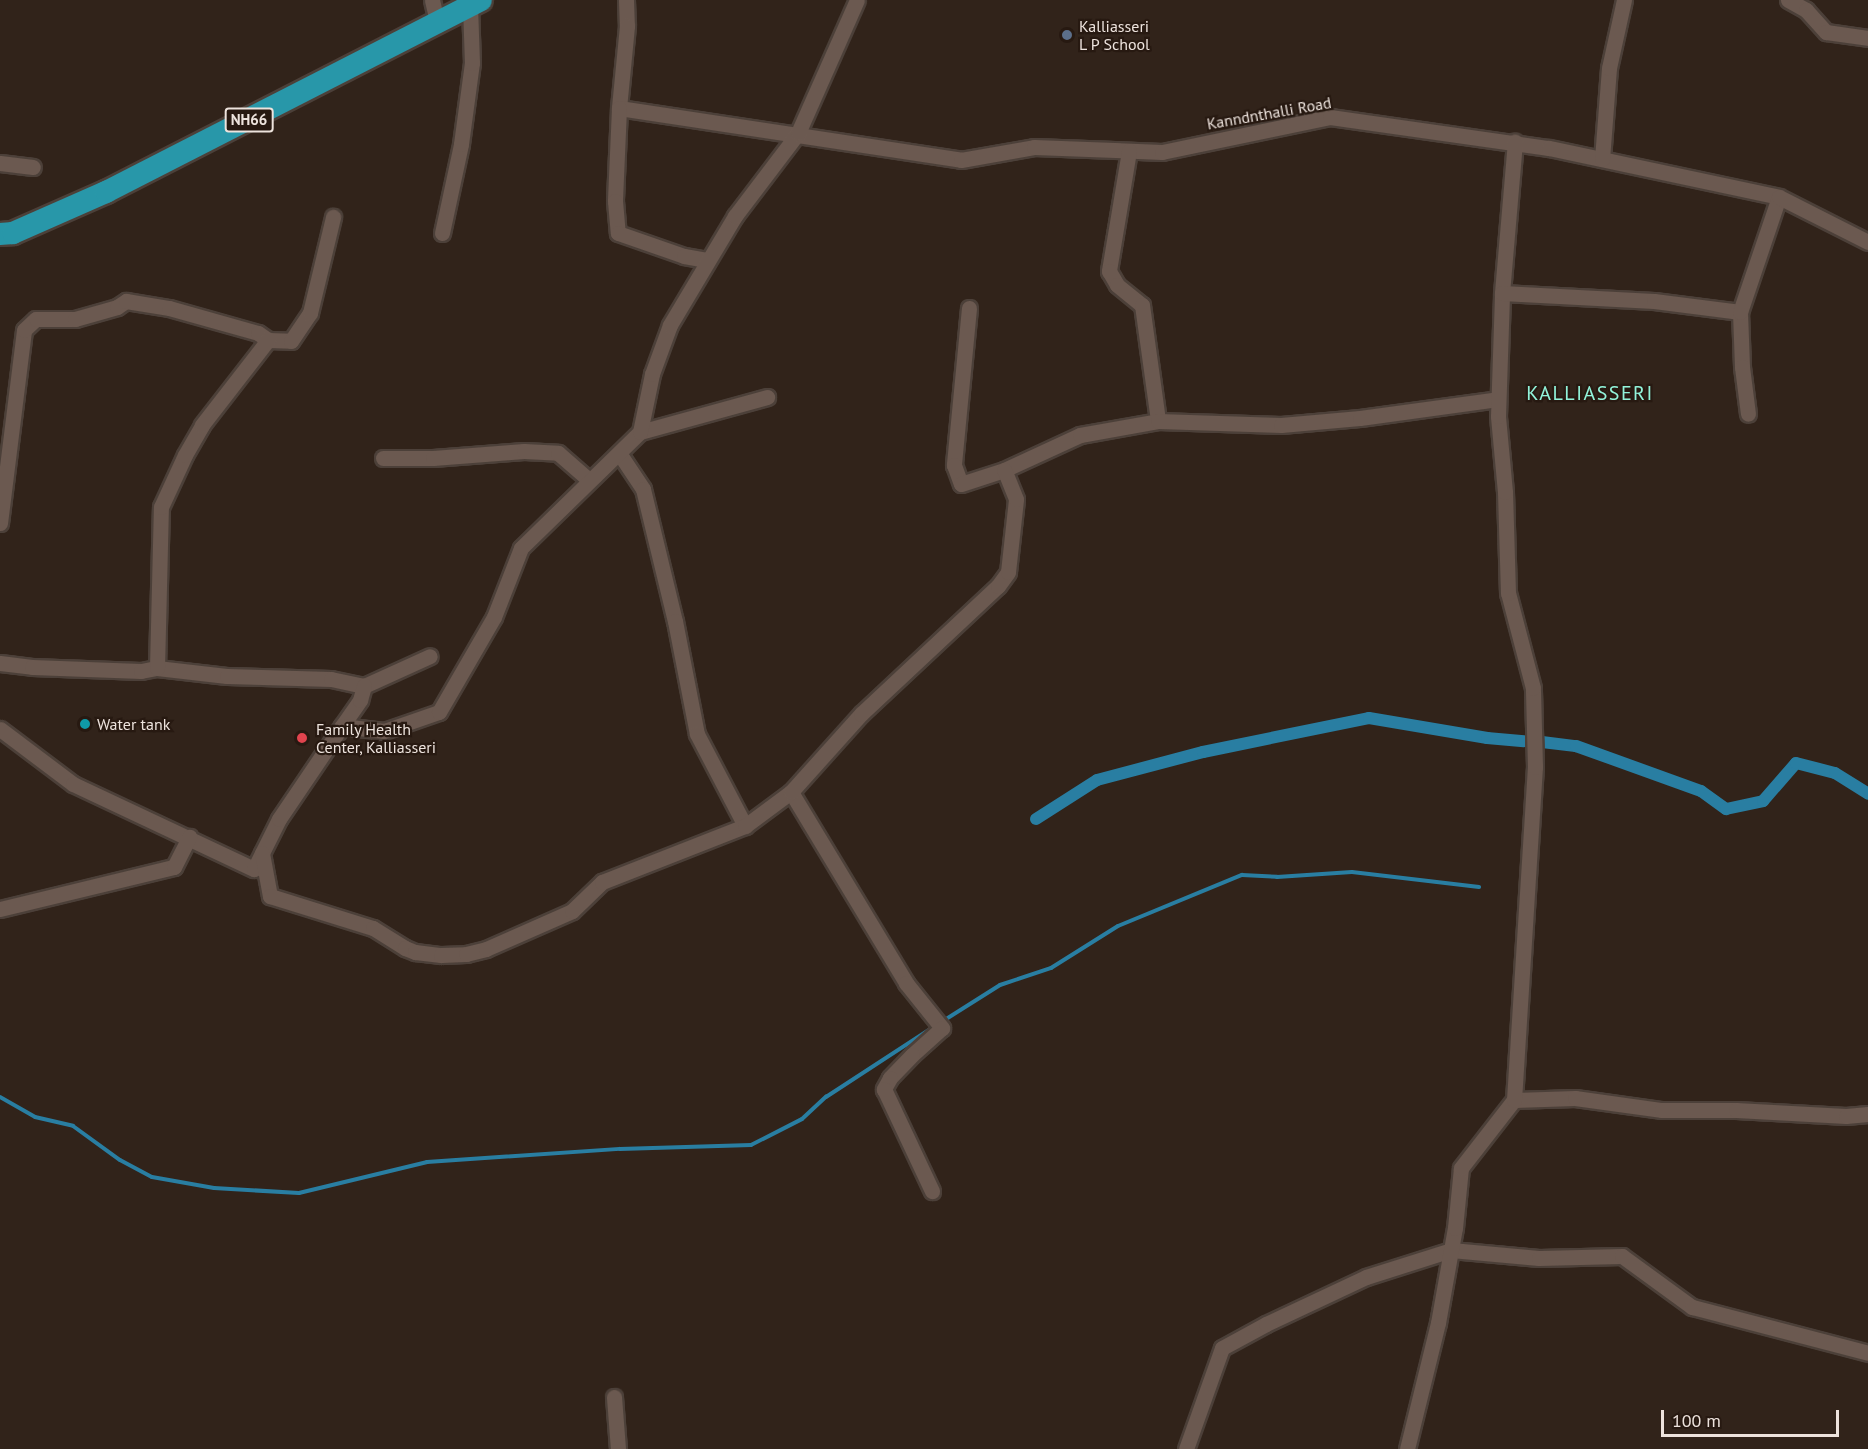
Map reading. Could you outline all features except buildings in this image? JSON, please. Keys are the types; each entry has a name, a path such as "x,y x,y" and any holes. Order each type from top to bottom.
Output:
{"highway":[{"name":"NH66","path":"4,238 106,192 231,130 476,3"}],"street":[{"path":"432,0 437,22"},
{"path":"626,0 627,26 619,108 615,201 618,232 684,256 707,260"},
{"path":"640,432 652,374 670,325 735,216 798,133 857,0"},
{"path":"1602,159 1610,68 1624,0"},
{"path":"1788,0 1806,10 1826,32 1868,38"},
{"path":"442,233 461,144 472,63 476,3"},
{"name":"Kanndnthalli Road","path":"619,108 798,133 961,160 1034,147 1162,152 1330,117 1515,142 1779,197 1868,242"},
{"path":"1407,1449 1438,1323 1451,1250 1461,1168 1514,1100 1535,766 1533,688 1508,593 1498,399 1502,293 1515,142"},
{"path":"1129,151 1109,271 1117,285 1142,305 1158,421"},
{"path":"0,163 33,167"},
{"path":"1748,414 1742,367 1740,312 1779,197"},
{"path":"0,523 24,330 36,319 75,319 117,307 126,301 169,308 258,333 268,340 291,341 310,313 333,217"},
{"path":"1502,293 1654,301 1740,312"},
{"path":"969,308 954,465 961,484 1004,470 1080,435 1158,421 1281,425 1360,418 1498,399"},
{"path":"157,668 161,507 202,425 268,340"},
{"path":"342,726 384,731 439,712 494,617 521,548 640,432 767,398"},
{"path":"383,458 433,458 524,451 558,453 589,480"},
{"path":"619,453 643,489 675,621 697,734 745,826"},
{"path":"262,853 270,896 373,928 415,952 466,954 486,949 572,911 602,882 745,826 791,792 861,714 998,586 1008,572 1016,499 1004,470"},
{"path":"0,663 33,667 141,671 157,668 227,676 331,679 364,686 430,656"},
{"path":"0,729 74,784 254,869 279,819 360,700 364,686"},
{"path":"791,792 906,983 937,1022 884,1089 932,1191"},
{"path":"0,909 174,867 189,837"},
{"path":"1514,1100 1575,1098 1662,1110 1736,1110 1846,1116 1868,1114"},
{"path":"1186,1449 1222,1348 1365,1276 1451,1250 1539,1258 1622,1256 1692,1307 1868,1353"},
{"path":"614,1397 618,1449"}],"waterway":[{"path":"1036,819 1097,780 1203,752 1369,718 1487,738 1524,741"},
{"path":"1542,742 1576,746 1701,791 1726,809 1763,801 1796,763 1835,773 1868,794"},
{"path":"943,1021 1000,985 1051,968 1118,926 1242,875 1277,877 1352,872 1479,887"},
{"path":"0,1097 35,1117 73,1126 120,1160 152,1177 214,1188 299,1193 427,1162 620,1149 751,1145 802,1119 826,1097 932,1028"}],"place":[{"name":"Kalliasseri L P School","path":"1067,35"},
{"name":"Water tank","path":"85,724"},
{"name":"Family Health Center, Kalliasseri","path":"302,738"}],"district":[{"name":"KALLIASSERI","path":"1590,393"}]}
